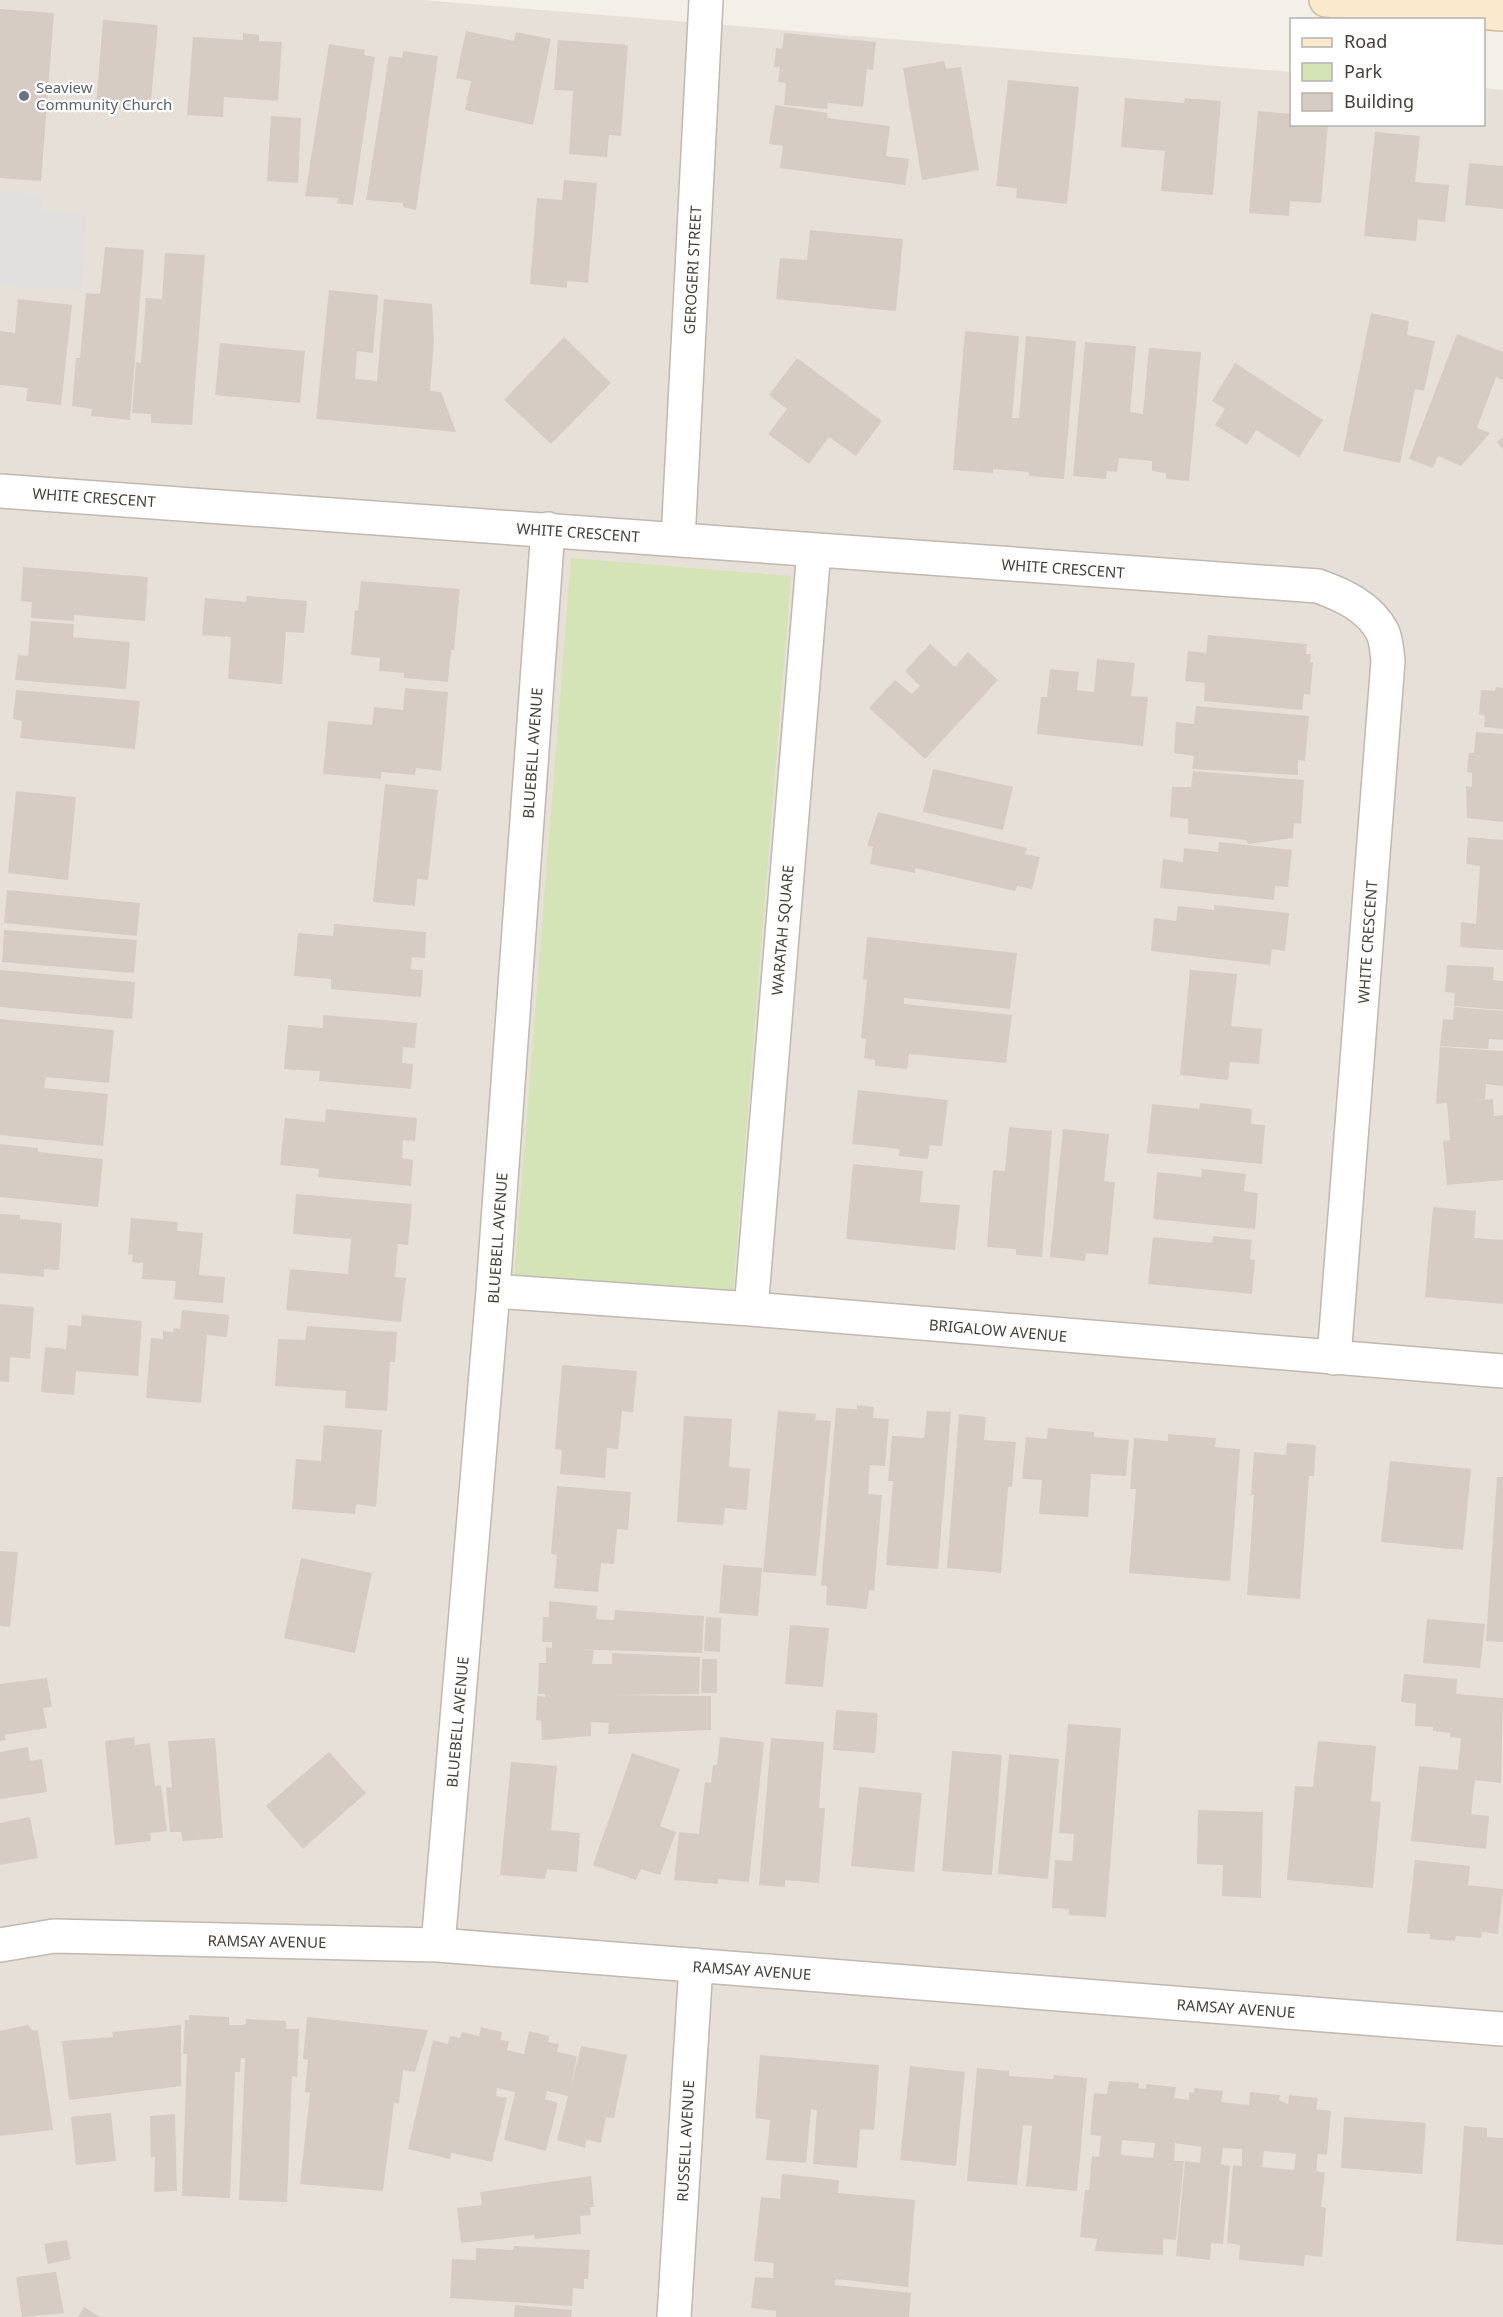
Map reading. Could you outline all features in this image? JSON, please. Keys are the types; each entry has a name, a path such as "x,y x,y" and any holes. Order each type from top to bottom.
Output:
{"main road":[{"path":"1326,0 1503,14"}],"street":[{"name":"GEROGERI STREET","path":"678,540 706,0"},
{"name":"WHITE CRESCENT","path":"0,491 1318,586 1344,595 1365,610 1383,633 1389,661 1334,1358"},
{"name":"BLUEBELL AVENUE","path":"438,1945 493,1292 548,529"},
{"name":"WARATAH SQUARE","path":"751,1309 814,550"},
{"name":"BRIGALOW AVENUE","path":"493,1292 751,1309 1503,1371"},
{"name":"RAMSAY AVENUE","path":"0,1944 54,1936 438,1945 1503,2028"},
{"name":"RUSSELL AVENUE","path":"674,2317 696,1965"}],"shaded area":[{"path":"0,0 422,0 1290,72 1290,126 1485,126 1485,88 1503,90 1503,2317 0,2317"},
{"path":"0,191 41,195 41,210 87,214 81,291 0,285"}],"green space":[{"path":"571,558 791,576 733,1295 514,1278"}],"building":[{"name":"Seaview Community Church","path":"0,9 54,13 41,181 0,178"},
{"path":"103,20 158,25 150,111 96,106"},
{"path":"466,31 514,41 516,32 551,39 533,125 465,110 471,81 456,78"},
{"path":"243,33 259,35 259,41 282,42 278,101 224,97 223,117 187,115 193,37 243,40"},
{"path":"784,33 876,42 873,70 867,69 863,107 828,103 827,109 784,105 786,83 778,82 780,67 774,67 776,48 782,49"},
{"path":"558,40 628,45 621,136 609,135 607,157 569,154 573,91 554,90"},
{"path":"329,44 365,50 364,55 375,57 353,205 337,203 338,198 305,196"},
{"path":"403,51 438,56 416,210 403,207 403,203 366,200 389,56 402,58"},
{"path":"944,61 946,69 961,67 979,170 922,180 903,68"},
{"path":"1008,80 1079,87 1067,204 1016,198 1017,188 996,186"},
{"path":"1125,98 1184,103 1185,98 1221,101 1213,195 1161,191 1165,151 1121,147"},
{"path":"775,105 828,113 827,118 890,126 886,156 909,159 905,185 780,168 783,146 769,144"},
{"path":"1258,111 1290,114 1290,126 1328,126 1321,203 1290,201 1289,216 1249,213"},
{"path":"271,116 301,118 298,183 267,181"},
{"path":"1375,132 1420,136 1415,182 1449,185 1445,222 1418,219 1416,241 1364,236"},
{"path":"1469,163 1503,166 1503,209 1465,205"},
{"path":"564,180 597,183 588,283 567,281 567,288 530,284 537,198 562,200"},
{"path":"810,230 903,239 896,311 776,299 780,258 807,260"},
{"path":"105,247 144,250 130,420 91,416 92,409 72,406 76,358 80,358 86,293 100,294"},
{"path":"165,253 205,255 192,425 151,423 151,414 132,413 136,362 141,363 146,298 162,299"},
{"path":"329,290 378,295 373,353 357,351 355,379 377,381 384,299 432,304 434,342 430,391 441,392 456,432 316,419"},
{"path":"18,299 72,305 61,405 26,401 28,388 0,385 0,331 15,333"},
{"path":"1371,313 1409,321 1407,335 1435,341 1424,391 1415,389 1400,463 1343,451"},
{"path":"965,331 1019,336 1012,418 1019,418 1026,336 1076,341 1064,479 1029,476 1029,472 993,469 993,473 953,470"},
{"path":"1457,334 1503,352 1503,380 1496,377 1477,428 1490,433 1461,466 1438,456 1433,468 1409,459"},
{"path":"564,337 611,383 551,444 504,400"},
{"path":"1085,342 1136,346 1130,412 1143,414 1149,348 1201,352 1189,481 1166,479 1166,473 1152,471 1152,461 1119,458 1117,472 1107,471 1106,479 1073,476"},
{"path":"220,343 305,351 300,403 215,395"},
{"path":"797,358 882,421 856,456 829,437 809,464 768,434 787,409 769,395"},
{"path":"1235,363 1323,420 1299,457 1256,430 1247,445 1215,425 1225,409 1212,401"},
{"path":"1503,437 1503,450 1497,442"},
{"path":"23,567 148,577 145,621 74,615 74,621 31,618 32,602 21,601"},
{"path":"361,581 460,589 454,650 451,650 448,682 404,678 404,673 379,671 380,658 351,655 355,610 358,611"},
{"path":"247,596 307,601 304,633 286,632 282,684 228,679 231,637 202,635 205,598 246,602"},
{"path":"31,621 74,624 73,637 130,642 126,689 15,680 18,655 28,656"},
{"path":"1208,635 1307,644 1306,654 1311,654 1310,662 1313,663 1310,695 1304,694 1302,710 1204,701 1205,683 1185,681 1188,651 1206,653"},
{"path":"930,644 955,667 968,652 998,680 925,759 869,708 895,680 912,694 920,686 905,671"},
{"path":"1097,659 1135,663 1131,696 1148,697 1143,746 1037,734 1041,697 1047,697 1050,669 1079,672 1077,690 1094,692"},
{"path":"1496,687 1503,688 1503,729 1484,727 1485,715 1479,715 1481,690 1495,691"},
{"path":"405,688 448,692 441,771 416,768 415,775 381,772 381,779 323,774 328,721 372,725 374,707 403,710"},
{"path":"16,690 140,701 135,749 20,738 22,721 13,719"},
{"path":"1196,706 1309,716 1305,761 1298,760 1298,775 1192,769 1194,756 1174,753 1176,722 1194,724"},
{"path":"1476,732 1503,734 1503,822 1467,818 1466,786 1472,787 1472,773 1467,772 1469,753 1474,753"},
{"path":"933,769 1013,787 1003,830 923,812"},
{"path":"1193,771 1304,780 1301,824 1294,823 1293,838 1248,844 1246,840 1188,834 1188,819 1170,817 1172,787 1191,787"},
{"path":"385,784 438,790 428,880 417,879 415,906 373,902"},
{"path":"16,791 76,797 68,880 8,873"},
{"path":"878,812 1027,848 1025,854 1040,857 1032,889 1017,886 1015,891 915,868 915,873 870,864 873,847 867,846"},
{"path":"1468,837 1503,840 1503,950 1460,947 1461,922 1476,924 1480,866 1466,864"},
{"path":"1219,842 1292,850 1288,887 1275,886 1274,900 1160,888 1163,859 1183,862 1184,848 1218,852"},
{"path":"7,890 140,903 137,936 4,923"},
{"path":"1214,905 1289,913 1285,951 1272,949 1270,965 1151,951 1154,918 1176,921 1178,906 1214,910"},
{"path":"334,924 426,932 425,958 412,957 411,969 423,970 421,997 331,989 331,979 294,976 298,933 333,936"},
{"path":"4,930 137,940 134,973 2,962"},
{"path":"867,937 1017,953 1010,1009 904,998 904,1004 1012,1015 1006,1063 909,1054 907,1069 875,1066 875,1060 864,1058 866,1039 861,1038 867,980 863,979"},
{"path":"1447,965 1494,967 1493,980 1503,981 1503,1010 1454,1006 1455,993 1445,992"},
{"path":"0,970 135,982 132,1019 0,1007"},
{"path":"1190,970 1237,974 1231,1026 1262,1029 1259,1064 1230,1062 1228,1080 1180,1075"},
{"path":"1454,1007 1503,1011 1503,1040 1489,1039 1488,1049 1440,1046 1443,1019 1453,1020"},
{"path":"323,1015 417,1023 415,1048 403,1047 402,1063 413,1064 411,1089 319,1081 320,1071 284,1069 288,1025 323,1028"},
{"path":"0,1019 114,1030 109,1083 46,1077 44,1088 108,1094 103,1146 0,1135"},
{"path":"1440,1047 1503,1051 1503,1086 1486,1084 1485,1099 1473,1100 1493,1099 1494,1116 1503,1115 1503,1180 1447,1185 1443,1141 1450,1140 1447,1103 1436,1104"},
{"path":"858,1090 948,1100 942,1146 930,1145 928,1159 899,1156 900,1149 852,1144"},
{"path":"1200,1103 1252,1109 1251,1124 1265,1125 1262,1164 1147,1153 1152,1104 1199,1109"},
{"path":"326,1109 417,1118 415,1141 403,1140 402,1158 413,1160 411,1186 318,1177 319,1169 280,1165 285,1118 325,1122"},
{"path":"1009,1127 1052,1131 1042,1257 1016,1255 1016,1249 987,1247 993,1170 1005,1171"},
{"path":"1063,1129 1109,1134 1104,1181 1115,1182 1108,1255 1086,1253 1085,1261 1050,1257"},
{"path":"0,1144 38,1148 38,1152 103,1159 98,1207 0,1197"},
{"path":"853,1164 923,1171 920,1202 960,1205 955,1250 846,1239"},
{"path":"1202,1169 1246,1174 1244,1191 1258,1193 1255,1229 1153,1219 1157,1172 1201,1177"},
{"path":"296,1194 412,1204 408,1245 398,1244 396,1262 395,1277 406,1278 401,1322 286,1310 290,1269 348,1274 351,1239 293,1234"},
{"path":"1433,1207 1476,1211 1474,1238 1503,1240 1503,1304 1425,1297"},
{"path":"0,1214 20,1215 20,1219 62,1223 59,1270 44,1269 44,1277 0,1273"},
{"path":"131,1218 178,1222 177,1231 203,1233 199,1275 225,1277 223,1303 174,1299 176,1281 142,1279 143,1263 132,1262 133,1254 128,1255"},
{"path":"1213,1236 1252,1240 1250,1259 1255,1260 1252,1294 1148,1284 1153,1237 1212,1243"},
{"path":"0,1304 34,1307 30,1359 10,1357 9,1382 0,1381"},
{"path":"182,1310 229,1315 227,1337 207,1335 201,1403 146,1398 151,1338 163,1339 163,1331 173,1332 174,1328 180,1329"},
{"path":"82,1315 142,1321 138,1376 76,1371 74,1395 41,1392 45,1347 66,1349 68,1325 81,1326"},
{"path":"307,1326 397,1332 395,1362 390,1362 387,1411 345,1408 346,1391 275,1386 278,1339 305,1340"},
{"path":"562,1365 637,1371 633,1412 622,1411 618,1449 607,1448 605,1478 560,1474 562,1450 555,1449"},
{"path":"857,1405 874,1407 873,1418 889,1419 885,1466 870,1465 868,1494 882,1495 874,1591 869,1590 867,1609 826,1605 827,1586 821,1585 836,1408 857,1409"},
{"path":"778,1411 816,1414 815,1420 831,1421 816,1576 763,1572"},
{"path":"927,1411 951,1412 938,1569 886,1565 893,1481 888,1481 892,1436 924,1438"},
{"path":"959,1414 986,1417 984,1440 1016,1442 1012,1487 1008,1487 1001,1573 947,1568"},
{"path":"684,1416 732,1419 729,1467 750,1469 747,1510 725,1508 723,1525 677,1522"},
{"path":"324,1425 382,1430 376,1507 356,1504 355,1514 292,1509 296,1459 321,1461"},
{"path":"1048,1428 1094,1432 1094,1437 1129,1440 1126,1476 1091,1474 1088,1517 1039,1514 1042,1480 1022,1479 1026,1437 1047,1439"},
{"path":"1168,1434 1216,1438 1215,1447 1240,1449 1230,1581 1129,1573 1136,1489 1130,1489 1134,1438 1168,1441"},
{"path":"1287,1443 1316,1445 1314,1476 1309,1476 1300,1599 1247,1595 1254,1495 1251,1495 1254,1452 1286,1455"},
{"path":"1390,1461 1471,1469 1463,1550 1381,1542"},
{"path":"1497,1477 1503,1477 1503,1642 1486,1641"},
{"path":"557,1486 631,1492 628,1530 617,1529 614,1564 601,1563 598,1592 554,1588 557,1555 551,1554"},
{"path":"0,1551 18,1552 10,1627 0,1626"},
{"path":"301,1558 372,1573 355,1653 284,1638"},
{"path":"723,1565 762,1568 758,1616 719,1613"},
{"path":"549,1601 597,1606 596,1619 614,1620 615,1610 704,1616 702,1653 566,1649 594,1650 592,1664 612,1664 612,1653 700,1657 699,1694 613,1695 711,1696 711,1730 608,1734 609,1723 591,1722 591,1736 542,1740 541,1721 536,1720 537,1696 545,1697 545,1694 538,1694 539,1663 546,1663 546,1647 552,1648 552,1642 542,1642 543,1617 549,1617"},
{"path":"706,1617 721,1618 720,1652 704,1651"},
{"path":"1427,1619 1485,1624 1480,1668 1423,1663"},
{"path":"790,1625 829,1628 823,1687 785,1684"},
{"path":"702,1659 717,1659 717,1693 701,1693"},
{"path":"1404,1674 1457,1679 1456,1694 1503,1698 1501,1783 1475,1780 1471,1814 1489,1816 1486,1849 1411,1841 1419,1766 1458,1770 1461,1738 1450,1737 1450,1733 1433,1731 1433,1727 1415,1726 1416,1704 1401,1702"},
{"path":"47,1678 52,1707 43,1708 47,1728 5,1735 6,1740 0,1741 0,1684"},
{"path":"836,1710 878,1713 875,1753 833,1750"},
{"path":"1068,1724 1121,1728 1106,1917 1068,1915 1069,1909 1052,1908 1055,1860 1072,1861 1074,1834 1059,1833"},
{"path":"134,1737 135,1745 150,1743 155,1786 161,1785 167,1831 150,1833 151,1841 115,1845 105,1741"},
{"path":"720,1737 764,1742 749,1882 718,1879 718,1884 674,1880 679,1832 699,1834 705,1782 711,1783 713,1765 717,1765"},
{"path":"215,1738 223,1838 183,1841 181,1832 170,1832 166,1787 172,1788 168,1741"},
{"path":"771,1738 824,1742 819,1808 825,1808 819,1883 785,1880 785,1887 759,1885"},
{"path":"1318,1741 1376,1746 1371,1801 1381,1802 1373,1888 1287,1880 1295,1786 1313,1787"},
{"path":"28,1747 30,1761 42,1759 47,1792 0,1799 0,1752"},
{"path":"952,1751 1002,1755 992,1875 942,1871"},
{"path":"329,1752 366,1793 303,1849 266,1806"},
{"path":"632,1753 680,1769 660,1826 676,1832 660,1875 641,1869 636,1880 593,1865"},
{"path":"1009,1754 1059,1759 1048,1879 998,1874"},
{"path":"511,1762 557,1766 551,1830 580,1833 577,1872 547,1869 545,1879 500,1875"},
{"path":"859,1787 922,1793 914,1872 851,1866"},
{"path":"1198,1810 1263,1812 1261,1898 1222,1896 1223,1865 1197,1864"},
{"path":"30,1817 38,1858 0,1865 0,1823"},
{"path":"1415,1860 1470,1866 1468,1885 1503,1889 1498,1934 1482,1932 1481,1938 1456,1936 1455,1941 1430,1939 1430,1934 1407,1933"},
{"path":"189,2015 229,2017 229,2025 246,2024 246,2019 286,2021 286,2029 299,2029 297,2077 292,2076 287,2202 239,2200 245,2058 241,2058 240,2072 235,2072 230,2198 182,2196 187,2054 183,2054 185,2020 189,2020"},
{"path":"307,2017 428,2030 415,2072 403,2070 399,2103 394,2103 383,2191 300,2184 310,2093 305,2092 308,2060 303,2059"},
{"path":"28,2025 32,2030 38,2031 53,2130 0,2136 0,2031"},
{"path":"181,2025 181,2086 69,2100 62,2041 113,2037 112,2032"},
{"path":"481,2027 502,2032 501,2040 509,2041 507,2050 524,2054 529,2031 549,2036 548,2042 559,2044 557,2052 577,2056 571,2086 581,2046 627,2055 614,2118 606,2117 601,2143 586,2140 585,2148 557,2140 568,2096 547,2091 545,2099 558,2103 546,2151 504,2140 515,2092 497,2088 496,2096 507,2098 492,2162 452,2153 450,2159 408,2149 433,2040 448,2044 450,2036 460,2038 462,2032 479,2036"},
{"path":"760,2055 879,2065 874,2130 860,2129 857,2168 813,2164 817,2110 811,2109 806,2163 766,2160 770,2120 755,2118"},
{"path":"910,2066 965,2072 956,2166 900,2160"},
{"path":"977,2068 1009,2071 1009,2076 1053,2079 1054,2075 1087,2078 1077,2191 1026,2186 1032,2126 1026,2125 1023,2125 1017,2185 967,2181"},
{"path":"1109,2081 1139,2083 1138,2088 1146,2089 1146,2084 1176,2087 1174,2098 1189,2100 1189,2092 1194,2093 1194,2088 1223,2091 1221,2102 1249,2105 1250,2092 1280,2095 1279,2100 1288,2104 1289,2095 1318,2098 1316,2109 1331,2111 1327,2155 1318,2154 1316,2171 1325,2173 1321,2207 1326,2208 1322,2257 1305,2255 1304,2266 1239,2260 1240,2245 1227,2243 1233,2165 1242,2166 1242,2149 1223,2148 1221,2164 1230,2166 1223,2244 1211,2243 1210,2260 1176,2256 1185,2161 1200,2163 1201,2147 1175,2143 1174,2161 1184,2161 1176,2240 1163,2239 1163,2255 1095,2251 1097,2239 1080,2237 1085,2190 1089,2190 1092,2156 1099,2157 1101,2136 1090,2135 1094,2093 1107,2094","holes":["1122,2140 1155,2143 1153,2158 1121,2155","1264,2151 1296,2154 1294,2170 1262,2167"]},
{"path":"111,2113 116,2161 76,2165 71,2117"},
{"path":"175,2114 177,2191 154,2192 155,2157 151,2157 150,2116"},
{"path":"1344,2117 1426,2123 1422,2174 1341,2168"},
{"path":"1464,2126 1487,2128 1487,2137 1503,2138 1503,2245 1456,2241"},
{"path":"782,2174 839,2180 838,2193 915,2200 908,2287 836,2279 835,2285 911,2293 909,2317 776,2317 776,2311 751,2308 755,2277 773,2278 774,2263 754,2261 761,2197 780,2199"},
{"path":"591,2176 594,2207 590,2207 591,2215 580,2216 581,2234 535,2239 534,2235 461,2243 457,2208 482,2205 480,2192"},
{"path":"67,2240 71,2259 48,2264 44,2244"},
{"path":"514,2246 590,2250 588,2279 584,2279 584,2289 573,2288 572,2306 450,2298 452,2259 476,2260 476,2248 513,2250"},
{"path":"56,2272 64,2313 22,2317 16,2277"},
{"path":"515,2305 572,2310 571,2317 514,2317"},
{"path":"84,2307 100,2317 78,2317"}],"place":[{"name":"Seaview Community Church","path":"24,96"}]}
